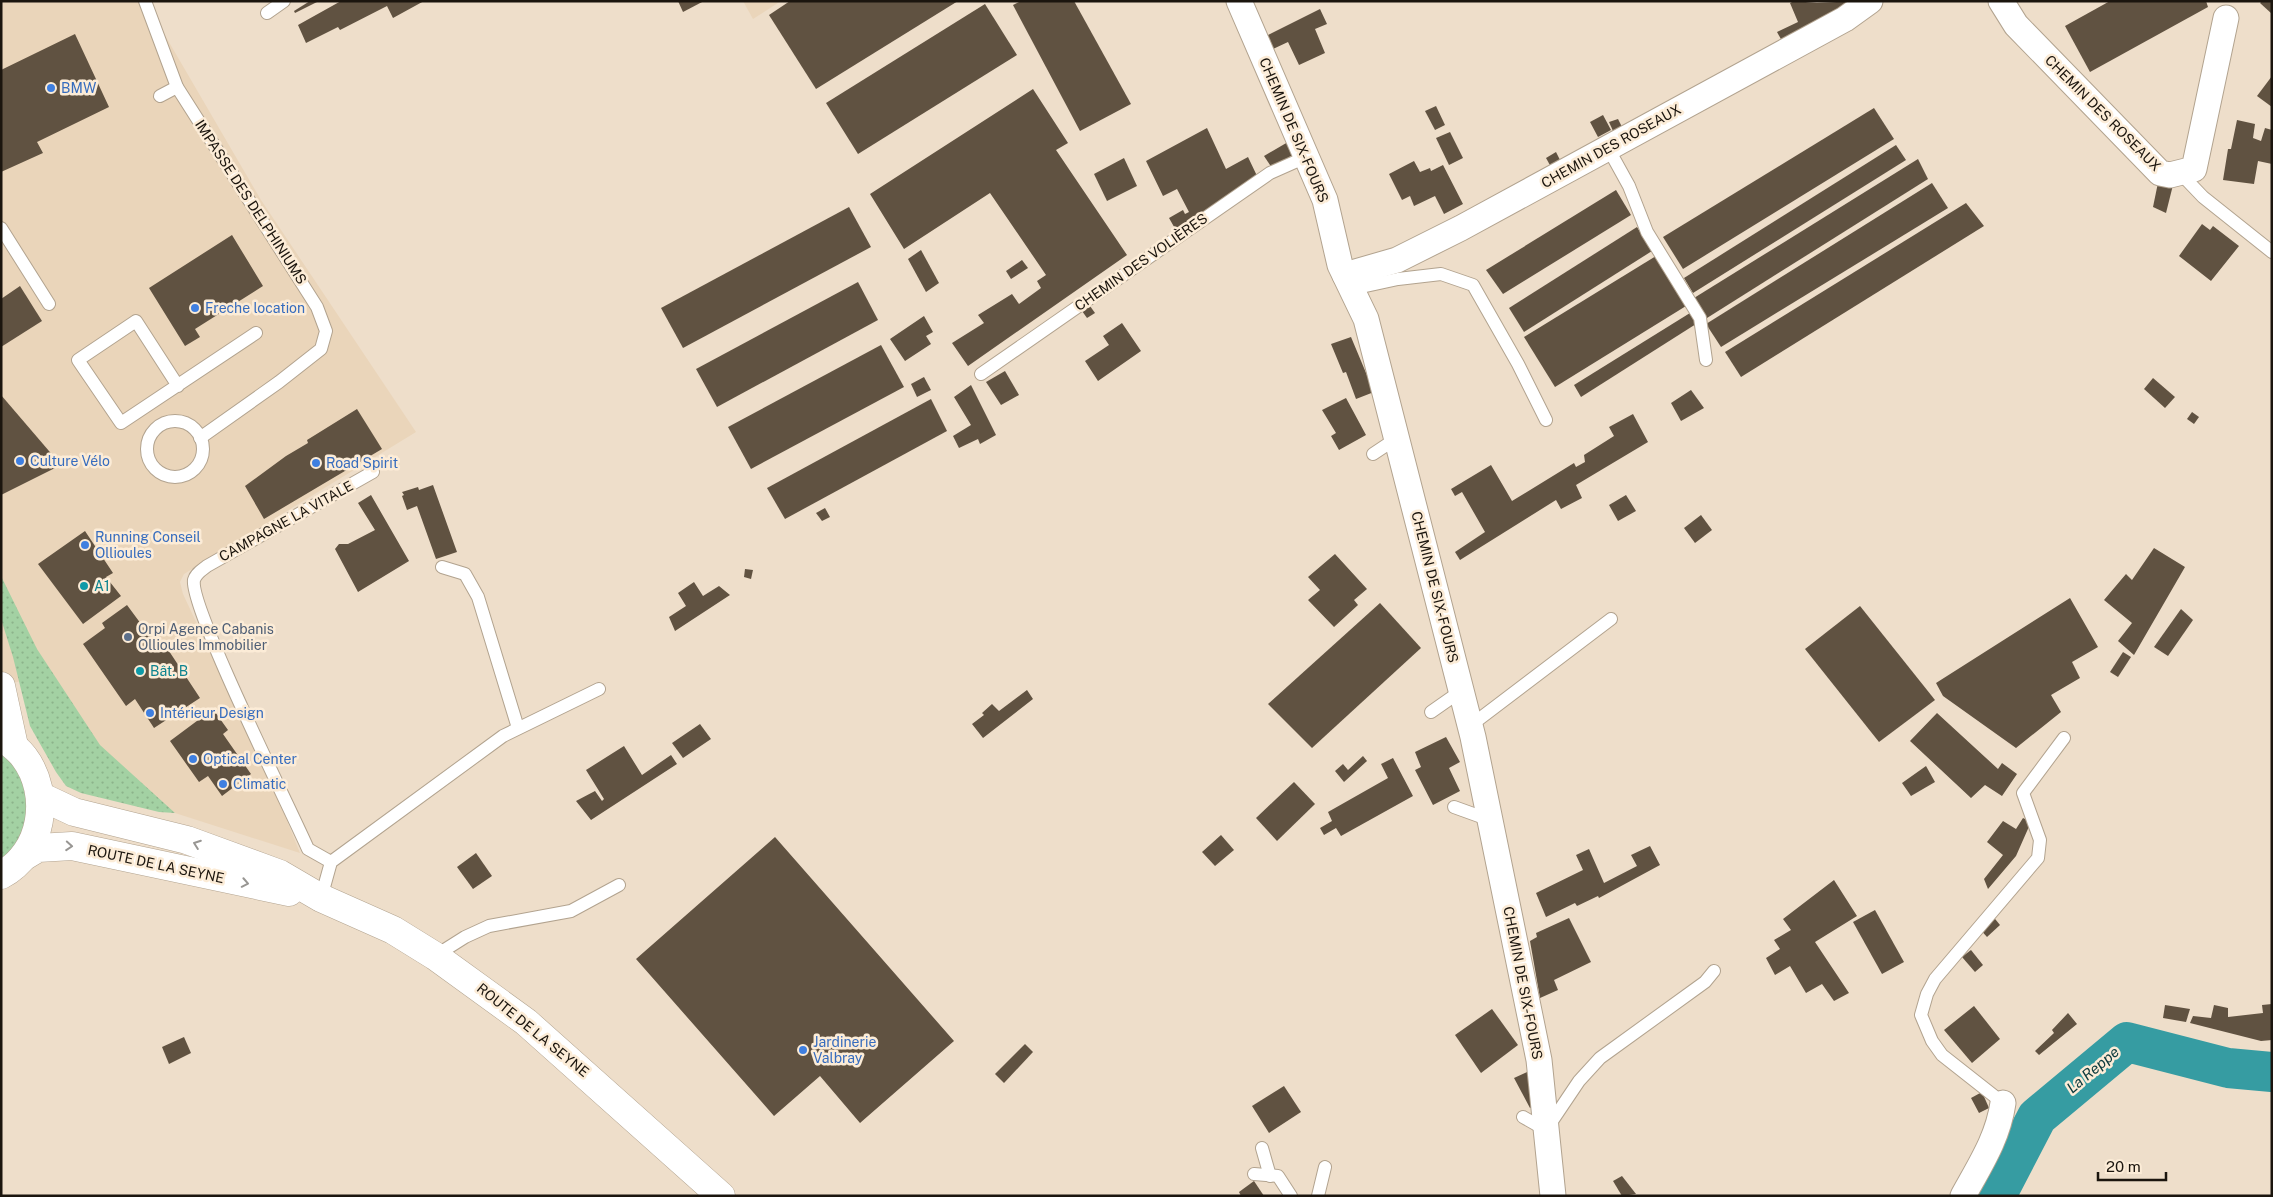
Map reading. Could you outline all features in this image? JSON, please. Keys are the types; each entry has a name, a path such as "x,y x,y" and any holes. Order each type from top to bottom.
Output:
{"main road":[{"path":"1,686 8,741 32,769 40,796 40,818 34,839 22,857 1,875"},
{"name":"ROUTE DE LA SEYNE","path":"40,796 74,812 187,840 280,874 321,898 393,930 436,956 526,1022 721,1196"},
{"name":"ROUTE DE LA SEYNE","path":"22,857 38,848 72,846 321,898"}],"street":[{"name":"CHEMIN DE SIX-FOURS","path":"1239,1 1325,200 1340,265 1366,319 1470,726 1490,820 1515,916 1538,1060 1553,1196"},
{"name":"CHEMIN DES ROSEAUX","path":"1349,282 1461,228 1845,19 1870,1"},
{"name":"CHEMIN DES ROSEAUX","path":"2000,1 2016,25 2160,173 2170,175 2181,174 2194,169 2226,18"},
{"path":"1963,1196 1992,1145 2000,1122 2003,1103"}],"lane":[{"name":"IMPASSE DES DELPHINIUMS","path":"146,1 177,87 318,307 326,331 320,348 279,382 200,438"},
{"path":"267,13 284,1"},
{"path":"160,96 177,87"},
{"path":"1608,148 1629,186 1647,232 1700,318 1706,360"},
{"name":"CHEMIN DES VOLIÈRES","path":"981,374 1173,236 1270,173 1306,157"},
{"path":"2181,174 2203,196 2272,252"},
{"path":"1,228 50,304"},
{"path":"1349,282 1441,274 1472,285 1518,364 1546,420"},
{"path":"178,386 136,321 78,360 121,423 178,386 256,332"},
{"path":"170,421 188,424 200,438 202,457 191,472 183,475 165,475 151,464 147,456 147,446 154,430 170,421"},
{"path":"1373,454 1397,438"},
{"name":"CAMPAGNE LA VITALE","path":"332,862 308,849 211,637 196,594 194,581 197,574 207,566 373,472"},
{"path":"442,567 465,574 478,597 518,728"},
{"path":"1470,726 1611,619"},
{"path":"321,898 332,862 503,736 599,689"},
{"path":"1432,712 1461,691"},
{"path":"2003,1103 1942,1055 1932,1041 1921,1015 1934,979 2038,858 2040,840 2023,793 2064,738"},
{"path":"1454,807 1490,820"},
{"path":"436,956 465,937 489,926 571,911 619,885"},
{"path":"1523,1117 1546,1130 1579,1081 1600,1058 1705,982 1714,971"},
{"path":"1262,1148 1270,1176"},
{"path":"1318,1196 1325,1167"},
{"path":"1254,1174 1278,1176 1292,1196"}],"shaded area":[{"path":"1,1 145,1 261,200 416,432 184,574 180,582 183,594 275,791 300,853 175,813 103,767 38,677 1,686"},
{"path":"743,1 781,1 753,19"}],"green space":[{"path":"1,576 37,649 100,745 175,813 159,812 81,793 66,786 30,726 13,657 1,619"},
{"path":"1,737 40,796 1,875"}],"building":[{"path":"310,1 319,1 295,13 294,11"},
{"path":"341,1 424,1 393,18 387,6 340,30 338,27 306,43 298,25"},
{"path":"678,1 704,1 683,12"},
{"path":"790,1 958,1 816,89 769,15"},
{"path":"1021,1 1074,1 1131,104 1080,131 1013,5"},
{"path":"1794,1 1817,3 1856,1 1782,41 1777,32 1798,22 1790,3"},
{"path":"2110,1 2206,1 2208,7 2090,72 2065,26"},
{"path":"2262,1 2272,1 2272,14 2260,3"},
{"path":"985,4 1017,55 858,154 826,103"},
{"path":"1320,9 1327,24 1315,29 1325,53 1299,65 1288,42 1273,49 1266,36"},
{"name":"BMW","path":"75,34 109,107 37,142 43,153 1,172 1,70"},
{"path":"2272,76 2272,107 2257,96"},
{"path":"1033,89 1068,143 1056,150 1127,255 968,366 952,343 984,323 978,315 1012,294 1019,304 1041,288 1037,281 1046,275 990,193 904,249 870,194"},
{"path":"1436,106 1445,125 1435,130 1425,111"},
{"path":"1874,108 1894,139 1683,269 1663,237"},
{"path":"1603,115 1611,130 1598,137 1590,122"},
{"path":"1618,119 1622,127 1613,131 1609,122"},
{"path":"2237,120 2255,124 2253,138 2261,141 2265,128 2272,130 2272,164 2258,161 2254,184 2223,180 2228,149 2231,149"},
{"path":"1207,128 1226,169 1248,157 1258,178 1177,232 1169,218 1183,210 1185,214 1189,212 1177,189 1163,196 1146,161"},
{"path":"1450,132 1463,158 1449,165 1436,138"},
{"path":"1288,142 1294,154 1272,168 1264,156"},
{"path":"1896,145 1906,160 1693,293 1684,278"},
{"path":"1556,152 1561,162 1551,167 1546,158"},
{"path":"1124,158 1137,186 1107,201 1094,174"},
{"path":"1918,159 1928,179 1707,318 1694,298"},
{"path":"1414,161 1420,172 1430,168 1431,171 1443,165 1463,204 1444,214 1435,196 1414,206 1410,196 1402,200 1389,174"},
{"path":"2160,173 2174,181 2166,213 2153,207"},
{"path":"1932,183 1948,208 1721,347 1706,324"},
{"path":"1616,190 1631,215 1503,294 1486,270"},
{"path":"1966,203 1984,226 1741,377 1725,352"},
{"path":"849,207 871,247 683,348 661,308"},
{"path":"2202,224 2210,230 2213,226 2239,246 2211,281 2179,256"},
{"path":"1637,227 1652,251 1524,332 1509,308"},
{"name":"Freche location","path":"232,235 263,286 195,329 200,337 185,346 149,288"},
{"path":"921,250 939,283 926,292 908,259"},
{"path":"1656,256 1686,306 1555,387 1524,337"},
{"path":"1022,260 1028,268 1011,279 1006,271"},
{"path":"858,282 878,320 717,407 696,369"},
{"path":"20,286 42,321 1,347 1,299"},
{"path":"1090,306 1095,313 1087,318 1082,311"},
{"path":"1690,313 1696,324 1581,397 1574,385"},
{"path":"924,316 933,332 926,336 931,344 905,361 890,339"},
{"path":"1122,323 1141,351 1098,381 1085,361 1109,345 1103,336"},
{"path":"1351,337 1374,392 1356,399 1346,372 1343,373 1331,344"},
{"path":"881,345 904,387 751,469 728,427"},
{"path":"1005,371 1019,395 1001,405 986,382"},
{"path":"924,377 931,390 917,397 911,384"},
{"path":"2153,378 2175,397 2165,408 2144,389"},
{"path":"971,385 996,435 980,444 978,439 959,448 953,436 971,425 954,397"},
{"path":"1691,390 1704,408 1681,421 1671,403"},
{"path":"1,395 61,465 1,495"},
{"path":"1346,398 1366,435 1339,450 1331,436 1336,433 1322,410"},
{"path":"931,399 947,431 785,519 767,488"},
{"path":"357,409 382,449 264,519 245,486 286,456 308,443 307,440"},
{"path":"2192,412 2199,417 2194,424 2187,419"},
{"path":"1633,414 1648,442 1576,485 1582,498 1561,509 1556,500 1460,560 1455,552 1485,532 1462,492 1455,496 1451,489 1491,465 1512,501 1574,463 1576,467 1585,462 1584,455 1614,436 1609,427"},
{"path":"433,485 457,552 436,559 417,506 407,510 402,496 404,495 402,492 418,487 419,490"},
{"path":"371,495 409,561 358,592 335,549 339,544 348,544 375,530 358,503"},
{"path":"1626,495 1636,511 1618,521 1609,505"},
{"path":"825,508 830,517 822,521 816,513"},
{"path":"1701,515 1712,530 1695,543 1684,528"},
{"name":"A1","path":"85,531 113,573 106,577 121,596 83,624 38,564"},
{"path":"2154,548 2185,567 2134,655 2118,641 2132,623 2104,600 2126,574 2132,580"},
{"path":"1335,554 1367,589 1354,600 1358,605 1334,627 1308,600 1320,590 1308,577"},
{"path":"745,569 753,570 751,579 744,577"},
{"path":"694,582 703,596 719,586 730,595 675,631 669,617 686,606 678,593"},
{"path":"2070,598 2098,647 2072,662 2080,678 2051,695 2061,712 2016,748 1943,696 1936,683"},
{"path":"1380,603 1421,648 1312,748 1268,704"},
{"name":"Bât. B","path":"127,605 161,651 167,648 200,698 154,728 135,699 126,706 83,644 105,628 102,623"},
{"path":"1860,606 1935,700 1879,742 1805,649"},
{"path":"2181,609 2193,620 2168,656 2154,647"},
{"path":"2123,652 2131,657 2118,677 2110,672"},
{"path":"1027,690 1033,699 983,738 972,724 984,715 982,713 992,704 999,711"},
{"path":"213,709 228,730 223,734 251,774 222,796 208,776 199,782 170,741"},
{"path":"1937,713 1998,769 2002,763 2017,774 2002,796 1985,785 1971,798 1910,741"},
{"path":"700,724 711,739 683,758 672,743"},
{"path":"1446,737 1460,762 1449,768 1460,791 1433,805 1415,770 1421,767 1415,752"},
{"path":"624,746 642,775 671,755 677,764 591,820 576,801 595,791 602,801 604,799 586,770"},
{"path":"1363,756 1367,761 1344,782 1335,771 1343,764 1348,770"},
{"path":"1393,758 1413,796 1341,836 1336,828 1324,835 1320,828 1332,821 1328,812 1388,778 1381,764"},
{"path":"1926,766 1935,782 1911,796 1902,783"},
{"path":"1294,782 1315,804 1277,841 1256,818"},
{"path":"2023,818 2031,822 2016,856 1988,889 1984,879 2003,855 1987,842 2003,821 2016,829"},
{"path":"1221,835 1234,850 1215,866 1202,852"},
{"path":"775,837 954,1041 860,1123 820,1076 774,1116 636,959"},
{"path":"1650,846 1660,865 1599,898 1598,896 1577,906 1575,903 1546,917 1536,893 1583,870 1576,855 1589,849 1604,883 1637,866 1631,855"},
{"path":"476,853 492,876 473,889 457,867"},
{"path":"1834,880 1857,916 1815,942 1849,993 1834,1001 1822,984 1806,993 1790,966 1775,975 1766,958 1780,949 1774,940 1791,930 1783,919"},
{"path":"1875,910 1904,962 1882,974 1853,922"},
{"path":"1991,914 2000,925 1987,937 1979,928"},
{"path":"1569,918 1591,962 1554,980 1558,990 1540,998 1530,941 1537,937 1536,933"},
{"path":"1971,950 1983,965 1975,972 1962,957"},
{"path":"2272,1004 2272,1040 2261,1041 2190,1023 2193,1016 2211,1018 2214,1005 2228,1008 2228,1017 2263,1013 2262,1005"},
{"path":"2165,1005 2190,1009 2186,1022 2163,1018"},
{"path":"1974,1006 2000,1039 1972,1063 1944,1030"},
{"path":"1492,1009 1518,1045 1481,1073 1455,1035"},
{"path":"2068,1013 2077,1024 2039,1055 2035,1051 2054,1033 2052,1030"},
{"path":"184,1037 191,1053 169,1064 162,1047"},
{"path":"1025,1044 1033,1052 1004,1083 995,1074"},
{"path":"1527,1072 1535,1106 1530,1108 1514,1078"},
{"path":"1284,1086 1301,1112 1269,1133 1252,1106"},
{"path":"1982,1092 1989,1108 1979,1113 1971,1098"},
{"path":"1622,1176 1636,1194 1622,1196 1613,1181"},
{"path":"1254,1181 1264,1196 1241,1196 1239,1192"}],"waterway":[{"name":"La Reppe","path":"1996,1196 2037,1117 2127,1042 2228,1068 2272,1072"}],"place":[{"name":"BMW","path":"51,88"},
{"name":"Freche location","path":"195,308"},
{"name":"Culture Vélo","path":"20,461"},
{"name":"Road Spirit","path":"316,463"},
{"name":"Running Conseil Ollioules","path":"85,545"},
{"name":"A1","path":"84,586"},
{"name":"Orpi Agence Cabanis Ollioules Immobilier","path":"128,637"},
{"name":"Bât. B","path":"140,671"},
{"name":"Intérieur Design","path":"150,713"},
{"name":"Optical Center","path":"193,759"},
{"name":"Climatic","path":"223,784"},
{"name":"Jardinerie Valbray","path":"803,1050"}]}
